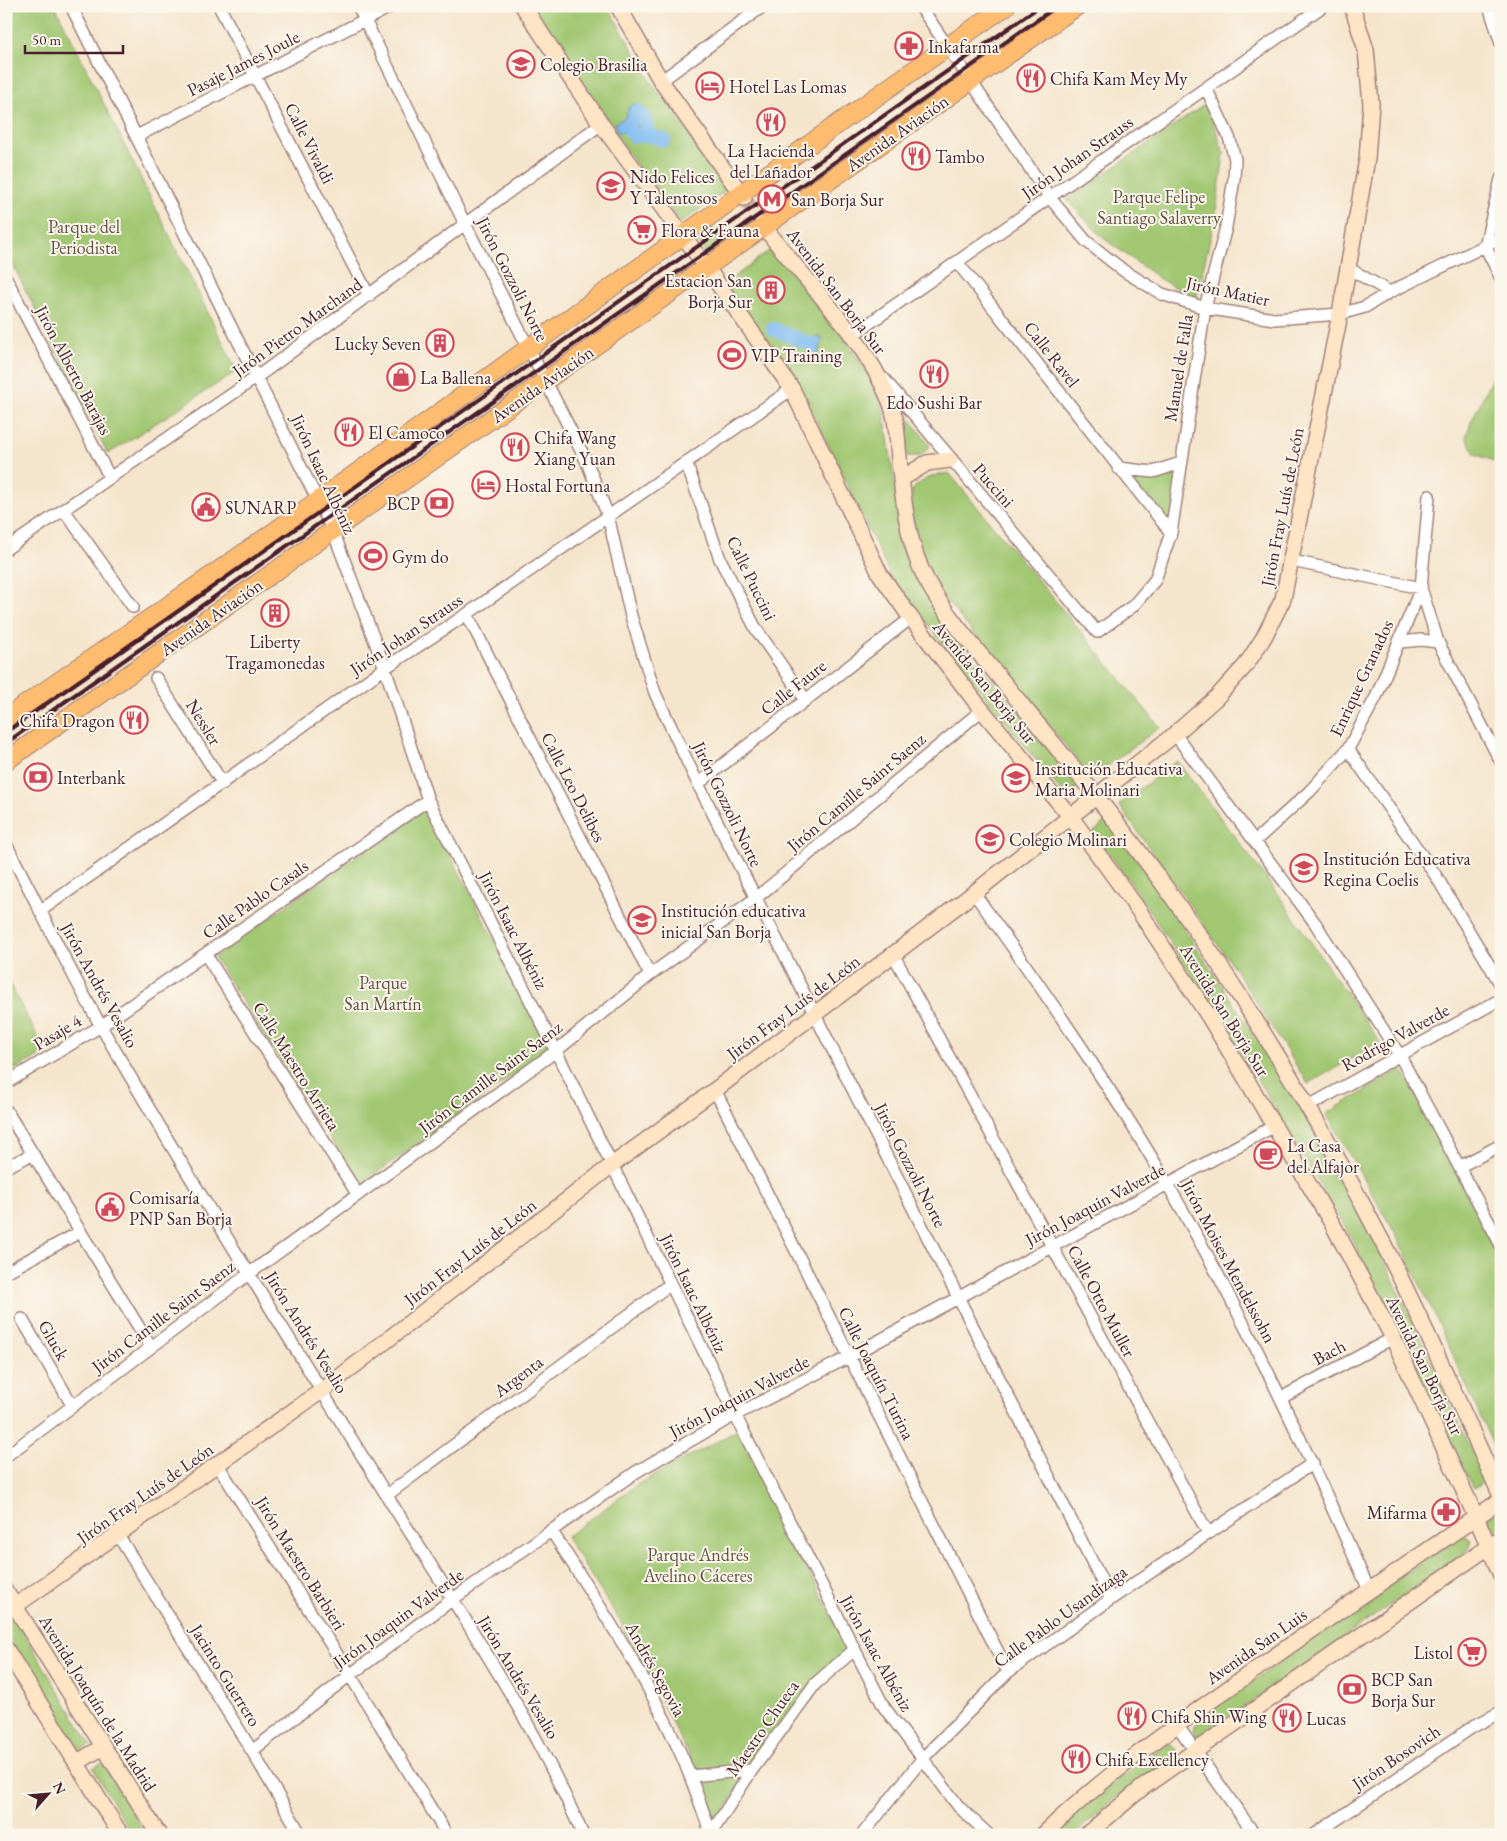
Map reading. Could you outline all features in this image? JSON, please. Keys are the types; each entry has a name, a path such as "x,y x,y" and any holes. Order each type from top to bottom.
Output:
{"main road":[{"name":"Avenida San Borja Sur","path":"523,6 601,124 707,268 792,389 880,574 911,618 982,710 1070,816 1137,908 1276,1125 1334,1225 1393,1338 1476,1517 1495,1542 1501,1575"},
{"path":"618,6 661,81 742,195"},
{"name":"Avenida Aviación","path":"6,718 319,500 683,235 1006,6"},
{"name":"Avenida Aviación","path":"6,761 1077,6"},
{"name":"Jirón Fray Luís de León","path":"15,1606 323,1390 612,1165 715,1090 974,893 1175,734 1217,697 1246,665 1264,637 1283,599 1340,314 1367,159 1371,104 1366,50 1352,6"},
{"name":"Avenida San Borja Sur","path":"764,225 867,358 889,399 894,418 901,479 916,555 926,579 957,624 1096,796 1201,939 1307,1107 1382,1241 1409,1295 1501,1496"},
{"path":"901,479 927,463 950,460"},
{"name":"Avenida San Luis","path":"1042,1835 1069,1809 1178,1725 1369,1590 1501,1500"},
{"path":"1086,1835 1142,1788 1495,1542"},
{"name":"Avenida Joaquín de la Madrid","path":"6,1592 159,1835"},
{"path":"6,1649 121,1835"},
{"path":"76,1763 103,1747"}],"street":[{"name":"Jirón Isaac Albéniz","path":"71,6 334,531 385,668 428,800 556,1051 669,1284 884,1707 959,1807 989,1835"},
{"name":"Calle Vivaldi","path":"220,6 369,296"},
{"name":"Jirón Gozzoli Norte","path":"358,6 465,224 587,462 608,516 631,616 655,693 698,784 1110,1599"},
{"name":"Pasaje James Joule","path":"137,136 392,6"},
{"path":"661,81 763,6"},
{"name":"Jirón Matier","path":"920,6 1050,198 1086,242 1124,271 1162,294 1205,308 1274,319 1310,318 1340,314 1365,307 1390,292 1501,238"},
{"name":"Jirón Johan Strauss","path":"851,336 1323,6"},
{"path":"1489,6 1501,43"},
{"name":"Manuel de Falla","path":"1097,632 1133,606 1155,580 1171,533 1205,308 1226,227 1234,179 1235,158 1229,137 1206,88"},
{"name":"Jirón Pietro Marchand","path":"7,546 64,510 257,377 601,124"},
{"path":"1501,179 1485,246 1501,278"},
{"name":"Calle Ravel","path":"957,262 1171,533"},
{"path":"1348,268 1390,292"},
{"name":"Jirón Alberto Barajas","path":"6,278 110,478"},
{"name":"Puccini","path":"867,358 950,460 1097,632"},
{"name":"Jirón Johan Strauss","path":"40,911 223,784 385,668 467,614 792,389"},
{"name":"Calle Puccini","path":"686,462 720,559 756,629 805,699"},
{"path":"1118,468 1153,472 1181,463"},
{"name":"Enrique Granados","path":"1255,841 1310,791 1348,749 1376,697 1400,642 1420,588 1429,496"},
{"path":"64,510 133,607"},
{"path":"1292,561 1420,588 1438,642 1501,762"},
{"name":"Calle Leo Delibes","path":"467,614 650,975"},
{"name":"Calle Faure","path":"698,784 911,618"},
{"path":"1400,642 1421,640 1438,642"},
{"name":"Nessler","path":"156,678 223,784"},
{"name":"Jirón Camille Saint Saenz","path":"6,1456 250,1273 556,1051 650,975 756,898 982,710"},
{"path":"1175,734 1315,923 1400,1056 1501,1246"},
{"path":"1348,749 1436,876 1501,985"},
{"name":"Calle Pablo Casals","path":"101,1026 428,800"},
{"name":"Jirón Andrés Vesalio","path":"6,844 101,1026 250,1273 387,1496 453,1599 544,1754 565,1793 584,1835"},
{"name":"Jirón Moises Mendelssohn","path":"974,893 1063,1018 1168,1185 1244,1323 1313,1463 1369,1590"},
{"name":"Calle Otto Muller","path":"894,954 1208,1533"},
{"name":"Calle Maestro Arrieta","path":"206,955 358,1195"},
{"name":"Rodrigo Valverde","path":"1307,1107 1501,999"},
{"name":"Pasaje 4","path":"6,1083 101,1026"},
{"name":"Calle Joaquín Turina","path":"715,1090 1008,1672"},
{"path":"6,1110 152,1347"},
{"name":"Jirón Joaquin Valverde","path":"252,1751 350,1675 453,1599 636,1472 735,1415 849,1357 1276,1125"},
{"path":"1459,1167 1501,1145"},
{"path":"6,1167 33,1154"},
{"path":"6,1272 80,1232"},
{"name":"Argenta","path":"387,1496 669,1284"},
{"name":"Gluck","path":"22,1319 72,1405"},
{"name":"Bach","path":"1281,1398 1393,1338"},
{"name":"Calle Pablo Usandizaga","path":"862,1835 922,1759 1008,1672 1110,1599 1313,1463"},
{"name":"Jirón Maestro Barbieri","path":"218,1465 350,1675 447,1835"},
{"name":"Andrés Segovia","path":"551,1530 608,1619 650,1691 690,1776 710,1834"},
{"name":"Jacinto Guerrero","path":"118,1535 252,1751 301,1835"},
{"name":"Maestro Chueca","path":"710,1834 752,1770 815,1684 854,1650"},
{"name":"Jirón Bosovich","path":"1314,1835 1474,1726 1501,1712"},
{"path":"1178,1725 1255,1835"},
{"path":"690,1776 752,1770"}],"green space":[{"name":"Parque del Periodista","path":"6,6 55,6 237,371 108,454 6,251"},
{"path":"531,6 608,6 651,82 729,188 681,223 640,170"},
{"name":"Parque Felipe Santiago Salaverry","path":"1207,103 1224,154 1215,218 1196,299 1160,279 1103,238 1067,200"},
{"path":"712,228 726,247 709,259 696,240"},
{"path":"771,249 843,335 867,372 884,411 897,500 913,572 951,633 1066,766 1077,784 1073,798 1063,794 892,579 806,399 725,284"},
{"path":"1501,360 1501,467 1491,460 1475,454 1466,437 1471,422"},
{"path":"903,416 908,416 930,446 920,456 907,456"},
{"path":"1181,463 1171,533 1118,468 1153,472"},
{"path":"949,473 1160,727 1094,776 1088,773 936,588 922,553 915,528 912,490 929,478"},
{"path":"1177,761 1270,883 1380,1042 1308,1084 1235,969 1119,805"},
{"name":"Parque San Martín","path":"426,807 550,1049 360,1185 214,957"},
{"path":"1107,820 1159,890 1297,1101 1374,1238 1486,1481 1473,1488 1350,1235 1226,1027 1128,879 1093,833"},
{"path":"6,977 46,1053 6,1074"},
{"path":"1401,1069 1430,1118 1501,1265 1501,1463 1439,1324 1396,1235 1326,1114"},
{"name":"Parque Andrés Avelino Cáceres","path":"738,1430 848,1648 750,1766 697,1771 620,1621 566,1537 638,1484"},
{"path":"1493,1514 1501,1522 1493,1530 1485,1522"},
{"path":"1466,1536 1470,1539 1471,1545 1467,1551 1205,1735 1198,1737 1194,1732 1195,1725 1206,1714 1459,1537"},
{"path":"6,1604 91,1745 80,1751 6,1633"},
{"path":"1168,1742 1176,1751 1176,1756 1171,1760 1115,1798 1074,1835 1051,1835 1072,1815"},
{"path":"102,1763 146,1835 132,1835 93,1768"},
{"path":"746,1774 716,1826 700,1780"}],"water":[{"path":"633,104 640,105 636,114 641,124 628,132 617,132 615,123 626,117 629,107"},
{"path":"817,337 822,338 819,352 815,358 810,358 807,353"}],"waterway":[{"path":"637,111 645,119 648,135"},
{"path":"630,131 634,136 648,135 664,140"},
{"path":"773,329 812,345"}],"tunnel":[{"path":"744,198 762,224"}],"railway":[{"path":"6,732 1040,6"},
{"path":"6,743 1057,6"}],"place":[{"name":"Inkafarma","path":"909,46"},
{"name":"Colegio Brasilia","path":"521,64"},
{"name":"Chifa Kam Mey My","path":"1031,78"},
{"name":"Hotel Las Lomas","path":"710,86"},
{"name":"La Hacienda del Lañador","path":"771,122"},
{"name":"Tambo","path":"916,156"},
{"name":"Nido Felices Y Talentosos","path":"611,186"},
{"name":"San Borja Sur","path":"772,199"},
{"name":"Flora & Fauna","path":"642,230"},
{"name":"Estacion San Borja Sur","path":"771,290"},
{"name":"Lucky Seven","path":"440,343"},
{"name":"VIP Training","path":"732,355"},
{"name":"Edo Sushi Bar","path":"934,374"},
{"name":"La Ballena","path":"401,377"},
{"name":"El Camoco","path":"349,432"},
{"name":"Chifa Wang Xiang Yuan","path":"515,447"},
{"name":"Hostal Fortuna","path":"486,485"},
{"name":"BCP","path":"439,503"},
{"name":"SUNARP","path":"206,507"},
{"name":"Gym do","path":"373,556"},
{"name":"Liberty Tragamonedas","path":"275,613"},
{"name":"Chifa Dragon","path":"134,720"},
{"name":"Interbank","path":"38,777"},
{"name":"Institución Educativa Maria Molinari","path":"1016,778"},
{"name":"Colegio Molinari","path":"990,839"},
{"name":"Institución Educativa Regina Coelis","path":"1304,868"},
{"name":"Institución educativa inicial San Borja","path":"642,920"},
{"name":"La Casa del Alfajor","path":"1268,1155"},
{"name":"Comisaría PNP San Borja","path":"110,1207"},
{"name":"Mifarma","path":"1446,1512"},
{"name":"Listol","path":"1472,1652"},
{"name":"BCP San Borja Sur","path":"1352,1689"},
{"name":"Chifa Shin Wing","path":"1132,1716"},
{"name":"Lucas","path":"1287,1718"},
{"name":"Chifa Excellency","path":"1076,1759"}]}
